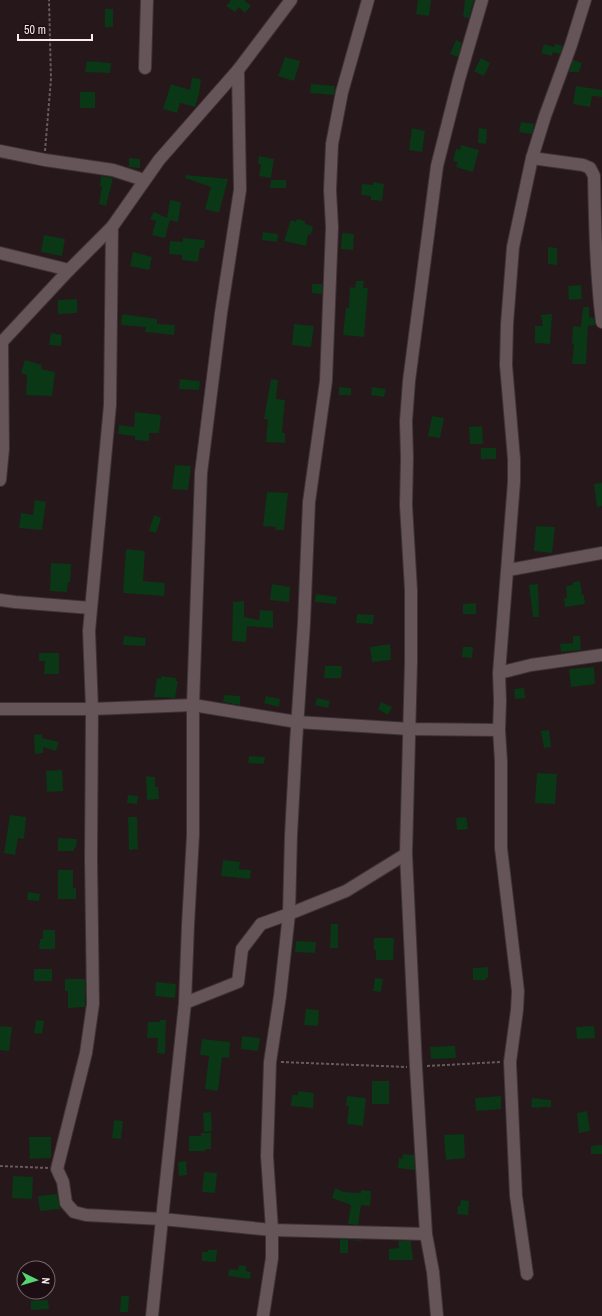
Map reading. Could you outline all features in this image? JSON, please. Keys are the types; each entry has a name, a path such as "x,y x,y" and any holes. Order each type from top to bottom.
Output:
{"street":[{"path":"145,68 147,0"},
{"path":"0,480 3,449 1,343 69,270 112,227 144,180 176,140 238,70 291,0"},
{"path":"263,1316 272,1258 272,1230 267,1156 270,1062 280,996 289,914 291,835 304,623 309,502 326,381 332,227 330,190 332,144 342,92 368,0"},
{"path":"437,1316 433,1272 426,1234 416,1067 406,854 410,729 411,590 406,505 406,421 409,382 437,166 459,79 482,0"},
{"path":"527,1274 516,1196 510,1062 518,991 501,848 499,673 514,482 514,459 506,365 507,324 513,247 532,158 585,0"},
{"path":"152,1316 185,1003 193,835 193,705 201,473 240,190 238,70"},
{"path":"0,151 45,160 113,170 144,180"},
{"path":"532,158 583,165 590,168 594,176 597,277 602,322"},
{"path":"112,227 110,405 89,631 92,709 91,859 93,1004 86,1053 57,1169 63,1182 66,1203 74,1212 86,1215 162,1218 272,1230 426,1234"},
{"path":"0,253 69,270"},
{"path":"508,570 602,553"},
{"path":"0,600 91,608"},
{"path":"499,673 531,665 602,655"},
{"path":"0,709 92,709 193,705 297,722 410,729 499,730"},
{"path":"185,1003 238,982 242,949 261,924 346,891 406,854"}],"path":[{"path":"45,160 51,79 49,0"},
{"path":"270,1062 416,1067 510,1062"},
{"path":"0,1166 57,1169"}],"building":[{"path":"231,0 244,0 251,6 245,13 239,7 235,12 226,6"},
{"path":"418,0 431,0 429,16 416,14"},
{"path":"465,0 474,0 469,18 463,17"},
{"path":"105,9 113,9 113,27 105,27"},
{"path":"456,40 462,43 458,57 450,54"},
{"path":"544,44 554,47 555,44 563,46 560,54 553,52 552,56 541,53"},
{"path":"285,57 300,61 294,81 278,76"},
{"path":"481,58 490,63 484,76 474,71"},
{"path":"573,60 582,63 579,72 569,72"},
{"path":"87,61 111,63 110,73 85,72"},
{"path":"192,78 201,79 195,107 180,103 177,113 163,109 171,84 190,90"},
{"path":"311,84 335,86 334,95 310,93"},
{"path":"576,86 602,90 602,97 592,96 590,107 573,104"},
{"path":"80,92 95,92 95,108 80,108"},
{"path":"521,122 534,124 532,134 519,132"},
{"path":"412,128 425,131 422,152 409,150"},
{"path":"479,128 487,129 486,144 478,143"},
{"path":"461,145 479,150 473,172 456,167 458,162 453,161 456,149 460,150"},
{"path":"259,156 274,159 271,178 259,176 261,164 258,164"},
{"path":"129,158 140,159 140,168 129,167"},
{"path":"186,175 228,179 219,213 205,209 211,187 185,178"},
{"path":"101,176 113,178 106,206 99,204 102,186 100,186"},
{"path":"271,180 286,180 286,188 270,188"},
{"path":"373,182 384,184 382,201 371,200 371,196 361,195 362,184 373,185"},
{"path":"170,200 181,202 178,222 170,220 165,238 152,235 156,221 150,219 154,212 167,218"},
{"path":"297,219 305,221 305,224 313,226 311,235 308,234 306,246 284,241 291,220 296,222"},
{"path":"263,232 278,234 277,242 262,240"},
{"path":"342,233 354,234 353,250 341,249"},
{"path":"44,235 65,239 62,256 41,252"},
{"path":"183,238 205,240 204,248 200,248 198,262 182,260 182,255 169,254 170,241 183,242"},
{"path":"548,247 557,248 557,265 548,264"},
{"path":"133,252 152,257 149,270 130,266"},
{"path":"356,281 364,281 363,288 368,288 364,337 343,335 346,308 349,308 350,287 355,288"},
{"path":"312,284 322,284 322,294 312,293"},
{"path":"581,285 582,299 569,300 568,286"},
{"path":"77,299 77,313 58,314 58,300"},
{"path":"583,307 589,307 589,317 594,318 595,325 588,326 586,364 572,364 574,344 572,344 573,326 581,327"},
{"path":"122,314 157,319 157,324 175,325 174,335 145,332 146,327 121,325"},
{"path":"552,314 550,344 535,343 535,326 543,326 541,315"},
{"path":"294,324 314,326 311,347 292,345"},
{"path":"51,333 62,335 61,346 49,345"},
{"path":"25,360 42,365 41,369 55,372 52,396 26,395 27,375 21,373"},
{"path":"180,379 200,381 199,390 179,389"},
{"path":"271,379 278,380 276,399 285,400 282,433 285,433 285,443 266,442 268,419 264,419"},
{"path":"339,387 351,388 351,395 339,395"},
{"path":"372,387 386,389 384,397 371,395"},
{"path":"135,412 161,415 159,433 149,433 149,441 135,440 135,436 118,434 119,425 134,427"},
{"path":"432,416 444,418 440,438 428,436"},
{"path":"482,426 483,444 470,444 469,427"},
{"path":"481,448 496,448 496,459 481,459"},
{"path":"175,465 191,466 188,490 172,489"},
{"path":"602,483 602,506 597,507 594,484"},
{"path":"267,492 288,493 284,530 275,530 276,527 263,526"},
{"path":"35,500 46,502 42,530 19,528 21,513 33,515"},
{"path":"154,515 161,518 156,533 149,531"},
{"path":"536,526 555,527 552,553 534,551"},
{"path":"126,549 145,551 143,581 165,583 164,596 123,593"},
{"path":"51,563 71,564 70,582 68,582 67,592 50,591"},
{"path":"580,581 585,604 565,607 564,598 567,598 566,586 573,585 573,582"},
{"path":"272,584 290,587 289,602 270,600"},
{"path":"538,584 539,617 533,617 529,585"},
{"path":"316,594 337,597 336,604 315,602"},
{"path":"244,601 244,617 259,620 260,610 273,611 273,628 247,626 246,642 232,641 233,602"},
{"path":"476,603 476,614 463,614 463,604"},
{"path":"357,614 374,615 373,624 356,623"},
{"path":"124,636 146,638 145,646 123,645"},
{"path":"573,636 580,636 581,650 561,652 560,644 573,643"},
{"path":"390,644 391,660 372,662 370,647"},
{"path":"463,647 473,647 472,658 462,657"},
{"path":"39,653 59,653 59,674 44,674 45,661 39,661"},
{"path":"325,666 342,666 341,678 324,678"},
{"path":"594,667 595,684 571,687 569,669"},
{"path":"161,676 176,678 176,681 178,681 175,698 154,697 157,678 161,679"},
{"path":"524,688 525,698 515,699 514,689"},
{"path":"224,695 240,696 240,705 223,702"},
{"path":"266,696 280,699 279,707 264,703"},
{"path":"317,698 330,701 328,708 315,705"},
{"path":"381,702 392,707 388,715 378,709"},
{"path":"549,730 551,747 544,748 541,731"},
{"path":"42,734 42,738 59,742 56,751 43,747 43,753 35,754 34,735"},
{"path":"249,756 265,757 264,764 248,763"},
{"path":"62,770 63,791 47,792 46,771"},
{"path":"537,773 557,774 555,804 535,803"},
{"path":"146,776 155,777 155,787 158,787 159,799 147,800"},
{"path":"128,795 138,796 137,804 127,803"},
{"path":"10,815 26,817 24,839 18,838 15,855 4,853"},
{"path":"128,817 137,817 138,849 129,850"},
{"path":"466,817 468,829 457,830 456,818"},
{"path":"58,838 77,839 74,851 58,851"},
{"path":"223,860 240,862 239,869 251,870 250,879 221,876"},
{"path":"58,870 73,870 73,888 76,888 76,899 58,899"},
{"path":"28,892 40,894 39,901 27,900"},
{"path":"331,924 338,924 338,948 330,948"},
{"path":"43,930 55,930 55,949 39,949 40,939 43,939"},
{"path":"374,938 394,938 393,960 376,960"},
{"path":"296,941 316,942 315,953 295,952"},
{"path":"488,967 488,978 486,978 486,980 473,980 473,968"},
{"path":"34,969 52,969 52,981 34,981"},
{"path":"375,978 383,979 381,992 373,991"},
{"path":"65,979 85,979 85,1007 68,1008 68,991 65,991"},
{"path":"156,982 176,984 175,998 155,996"},
{"path":"306,1009 319,1010 318,1026 304,1025"},
{"path":"36,1020 44,1021 42,1034 34,1033"},
{"path":"160,1020 166,1020 165,1054 157,1053 158,1038 147,1038 148,1022 160,1022"},
{"path":"0,1026 12,1027 9,1051 0,1050"},
{"path":"594,1026 595,1038 577,1039 576,1027"},
{"path":"242,1036 260,1038 258,1051 241,1049"},
{"path":"202,1039 230,1042 229,1058 222,1057 218,1091 205,1089 209,1056 200,1055"},
{"path":"455,1046 456,1058 431,1059 430,1047"},
{"path":"372,1081 389,1081 389,1104 372,1104"},
{"path":"298,1091 314,1093 313,1108 291,1106 292,1095 298,1095"},
{"path":"347,1096 366,1098 363,1126 347,1124 349,1106 346,1106"},
{"path":"501,1096 501,1109 476,1111 475,1098"},
{"path":"532,1098 551,1100 551,1107 531,1107"},
{"path":"587,1111 590,1131 579,1133 577,1113"},
{"path":"211,1112 212,1131 204,1132 203,1113"},
{"path":"114,1120 123,1121 121,1139 112,1138"},
{"path":"201,1133 211,1133 211,1149 205,1149 205,1151 189,1151 189,1136 201,1136"},
{"path":"464,1134 465,1158 446,1160 444,1135"},
{"path":"29,1137 51,1137 51,1158 30,1159"},
{"path":"602,1145 602,1154 591,1154 591,1146"},
{"path":"403,1154 414,1155 415,1170 398,1168 399,1158 402,1159"},
{"path":"186,1161 187,1175 179,1176 178,1162"},
{"path":"204,1172 217,1173 215,1193 202,1192"},
{"path":"13,1176 33,1177 32,1199 12,1198"},
{"path":"335,1188 344,1192 361,1193 361,1190 371,1191 370,1206 361,1205 358,1225 348,1224 351,1205 332,1198"},
{"path":"57,1194 60,1209 40,1211 38,1196"},
{"path":"461,1200 469,1201 468,1215 457,1214 458,1206 460,1206"},
{"path":"340,1239 362,1240 348,1240 348,1253 340,1253"},
{"path":"398,1241 411,1241 413,1260 389,1260 389,1249 399,1248"},
{"path":"208,1250 217,1250 216,1262 202,1261 202,1252 208,1252"},
{"path":"239,1265 246,1266 246,1271 251,1272 250,1279 228,1276 229,1269 238,1270"},
{"path":"121,1296 129,1296 128,1312 120,1312"},
{"path":"48,1300 49,1309 31,1310 31,1301"}]}
